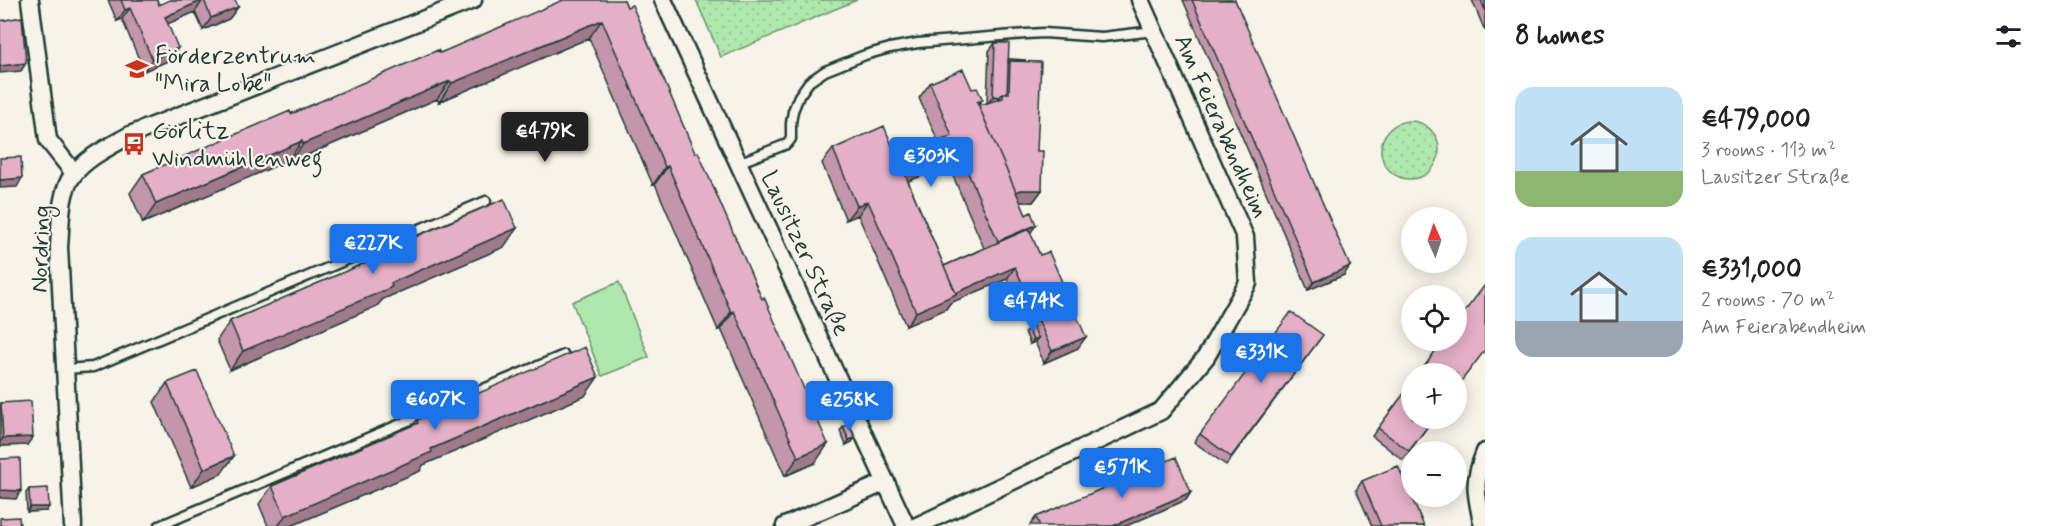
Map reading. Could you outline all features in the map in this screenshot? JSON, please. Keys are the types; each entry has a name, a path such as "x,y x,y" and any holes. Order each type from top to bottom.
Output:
{"street":[{"path":"30,0 48,140 74,173 92,158 130,135 473,0"},
{"name":"Lausitzer Straße","path":"663,0 906,526"},
{"name":"Am Feierabendheim","path":"918,526 1161,411 1206,357 1248,284 1245,237 1140,0"},
{"name":"Nordring","path":"73,526 59,247 63,203 74,173"},
{"path":"1483,526 1475,487 1485,452"},
{"path":"785,526 886,482"}],"lane":[{"path":"738,163 787,144 792,139 791,123 799,96 809,82 825,71 865,55 918,44 1026,34 1102,37 1154,31"},
{"path":"65,369 93,367 486,201"},
{"path":"159,526 564,355"}],"green space":[{"path":"696,0 857,0 721,57"},
{"path":"1404,121 1416,121 1431,129 1439,144 1439,156 1431,171 1416,179 1404,179 1389,171 1381,156 1381,144 1389,129"},
{"path":"619,282 649,357 602,376 572,302"}],"building":[{"path":"121,0 157,0 159,5 170,0 203,0 165,17 178,48 152,59 130,8 125,10"},
{"path":"204,0 235,0 238,7 211,18"},
{"path":"563,0 624,0 627,7 632,5 695,153 698,152 828,444 798,457 734,311 731,312 668,166 665,167 602,20 452,83 450,81 303,144 302,141 156,204 143,174 290,111 291,114 438,50 440,53"},
{"path":"1192,0 1235,0 1350,266 1314,282"},
{"path":"22,17 26,63 0,66 0,21"},
{"path":"995,43 1009,43 1007,93 1003,93 1000,97 993,96"},
{"path":"1008,59 1025,61 1010,61 1008,64"},
{"path":"1010,61 1041,62 1037,151 1043,151 1042,190 1016,192 978,104 1003,98 1003,93 1009,93"},
{"path":"963,69 972,89 977,88 983,100 977,102 1026,215 1031,212 1036,225 998,241 957,148 949,151 950,154 904,172 956,294 916,312 868,201 857,206 833,149 884,126 898,160 907,157 906,154 952,136 930,83"},
{"path":"21,157 22,178 0,180 0,158"},
{"path":"504,199 517,228 391,283 390,288 243,351 230,321 377,258 377,253"},
{"path":"1029,229 1040,255 1049,252 1086,337 1052,351 1015,267 956,293 944,266"},
{"path":"1485,285 1485,350 1467,374 1467,363 1427,363 1435,351 1467,351 1467,309"},
{"path":"1291,312 1323,335 1231,457 1200,434"},
{"path":"1033,326 1038,338 1033,340 1028,328"},
{"path":"585,347 598,377 431,449 432,452 285,516 272,486"},
{"path":"197,371 234,456 204,469 167,383"},
{"path":"1401,398 1401,429 1426,429 1417,441 1401,441 1401,445 1378,428"},
{"path":"31,401 33,437 3,438 1,403"},
{"path":"849,424 855,438 849,440 843,427"},
{"path":"1176,457 1191,492 1113,526 1040,526 1036,517"},
{"path":"20,458 21,491 0,490 0,459"},
{"path":"1398,466 1401,473 1401,507 1416,507 1424,526 1381,526 1362,481"},
{"path":"48,488 49,507 30,507 29,489"},
{"path":"19,517 20,526 0,526 0,518"}],"place":[{"name":"Förderzentrum \"Mira Lobe\"","path":"137,69"},
{"name":"Görlitz Windmühlenweg","path":"134,144"}]}
